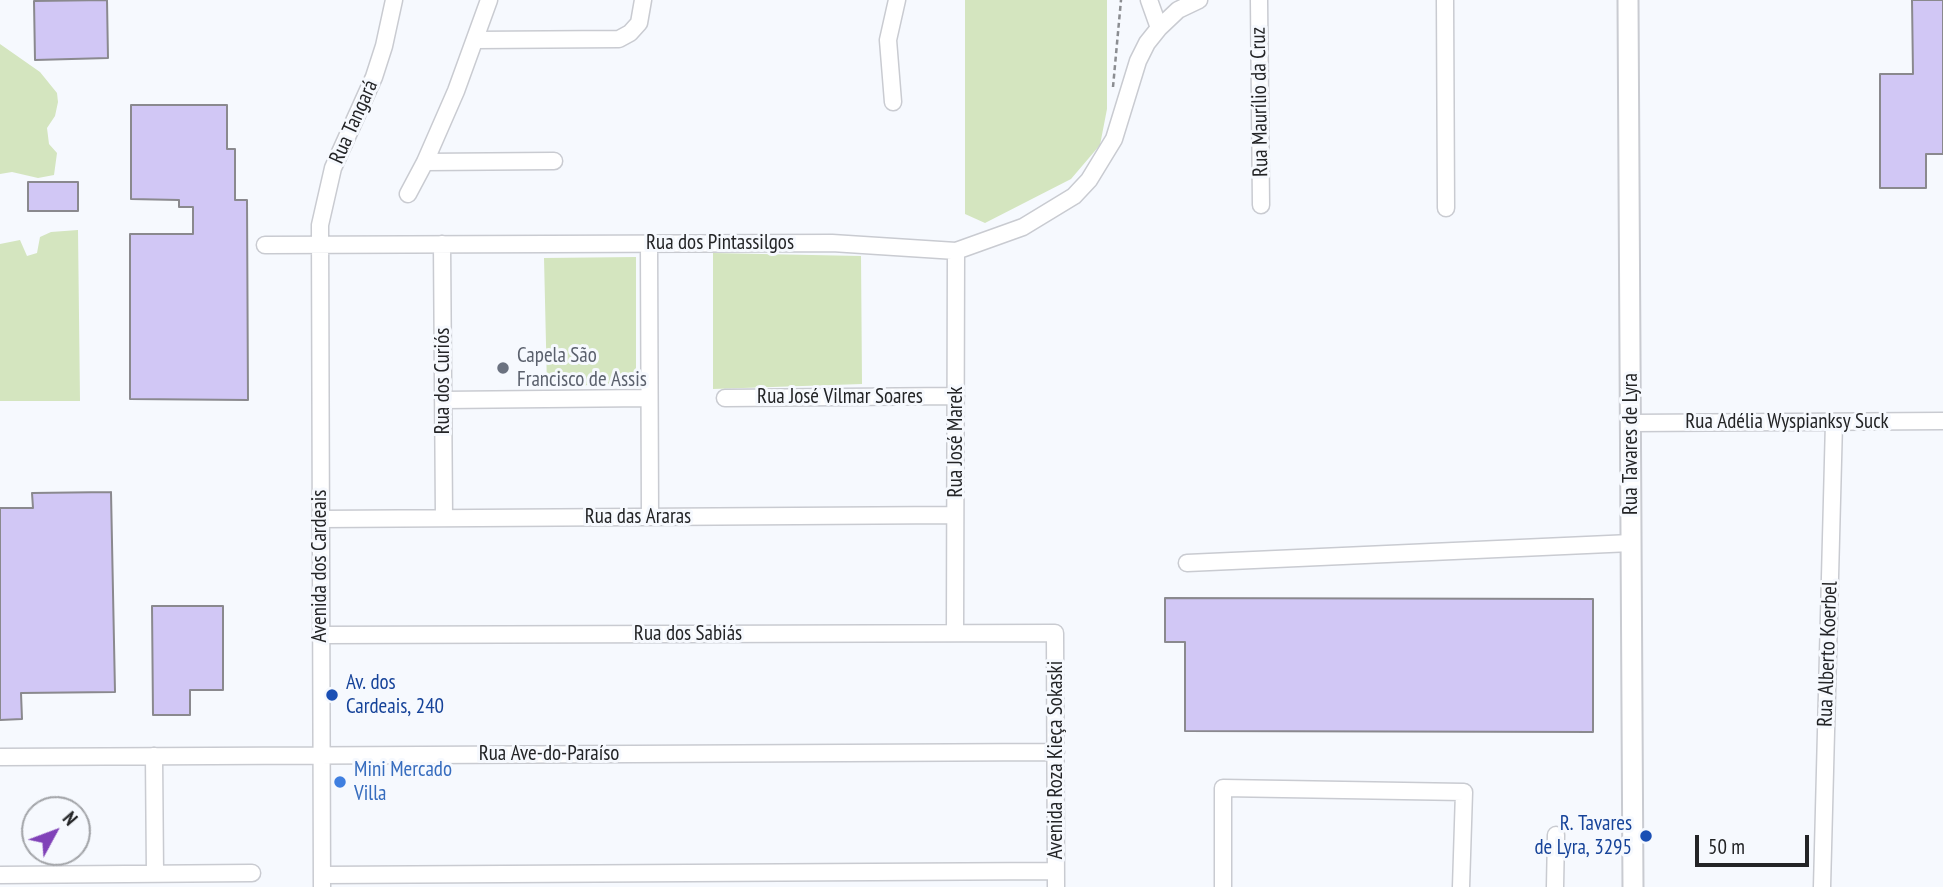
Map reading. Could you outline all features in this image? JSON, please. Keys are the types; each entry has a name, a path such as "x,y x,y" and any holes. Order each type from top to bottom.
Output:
{"main road":[{"name":"Rua Tavares de Lyra","path":"1629,0 1633,887"}],"street":[{"name":"Rua Tangará","path":"319,245 328,186 340,152 374,77 394,0"},
{"path":"408,194 425,162 489,0"},
{"path":"475,40 619,39 630,33 639,23 643,0"},
{"path":"893,102 888,40 897,0"},
{"path":"1149,0 1159,28"},
{"name":"Rua dos Pintassilgos","path":"265,245 832,243 956,251 1023,227 1074,197 1107,154 1138,61 1159,28 1178,10 1199,0"},
{"name":"Rua Maurílio da Cruz","path":"1259,0 1261,205"},
{"path":"1445,0 1446,208"},
{"path":"425,162 554,161"},
{"path":"649,243 650,517"},
{"name":"Rua dos Curiós","path":"442,244 444,518"},
{"name":"Avenida dos Cardeais","path":"319,245 322,881"},
{"name":"Rua José Marek","path":"955,633 956,251"},
{"name":"Rua José Vilmar Soares","path":"725,398 956,396"},
{"path":"443,400 649,398"},
{"name":"Rua Adélia Wyspianksy Suck","path":"1631,423 1943,421"},
{"name":"Rua Alberto Koerbel","path":"1822,887 1834,422"},
{"name":"Rua das Araras","path":"320,519 956,515"},
{"path":"1187,564 1631,543"},
{"name":"Rua dos Sabiás","path":"321,635 1055,633"},
{"name":"Avenida Roza Kieça Sokaski","path":"1055,633 1056,879"},
{"name":"Rua Ave-do-Paraíso","path":"0,757 1056,752"},
{"path":"154,756 155,873"},
{"path":"1223,887 1223,788 1464,792 1461,887"},
{"path":"1555,887 1556,835"},
{"path":"0,875 69,881 155,873 195,880 252,873"},
{"path":"322,881 1056,879"}],"path":[{"path":"1114,89 1121,0"}],"green space":[{"path":"965,0 1107,0 1107,109 1100,145 1071,179 985,223 965,214"},
{"path":"0,44 40,72 57,93 55,116 47,128 49,144 57,153 54,175 38,178 12,172 0,174"},
{"path":"78,230 80,401 0,401 0,244 20,240 27,256 37,253 40,237 51,232"},
{"path":"713,253 861,256 862,384 713,389"},
{"path":"636,257 636,383 547,387 544,258"}],"building":[{"path":"107,0 108,58 35,60 34,1"},
{"path":"1912,0 1943,0 1943,154 1926,154 1926,188 1880,188 1880,74 1913,74"},
{"path":"131,105 227,105 227,149 235,149 235,200 247,200 248,400 130,399 130,234 193,234 193,207 179,207 179,200 131,199"},
{"path":"28,182 78,182 78,211 28,211"},
{"path":"111,492 115,692 21,693 22,719 0,720 0,508 33,508 32,493"},
{"path":"1165,598 1593,599 1593,732 1185,731 1185,642 1165,642"},
{"path":"152,606 223,606 223,690 190,690 190,715 153,715"}],"place":[{"name":"Capela São Francisco de Assis","path":"503,368"},
{"name":"Av. dos Cardeais, 240","path":"332,695"},
{"name":"Mini Mercado Villa","path":"340,782"},
{"name":"R. Tavares de Lyra, 3295","path":"1646,836"}]}
